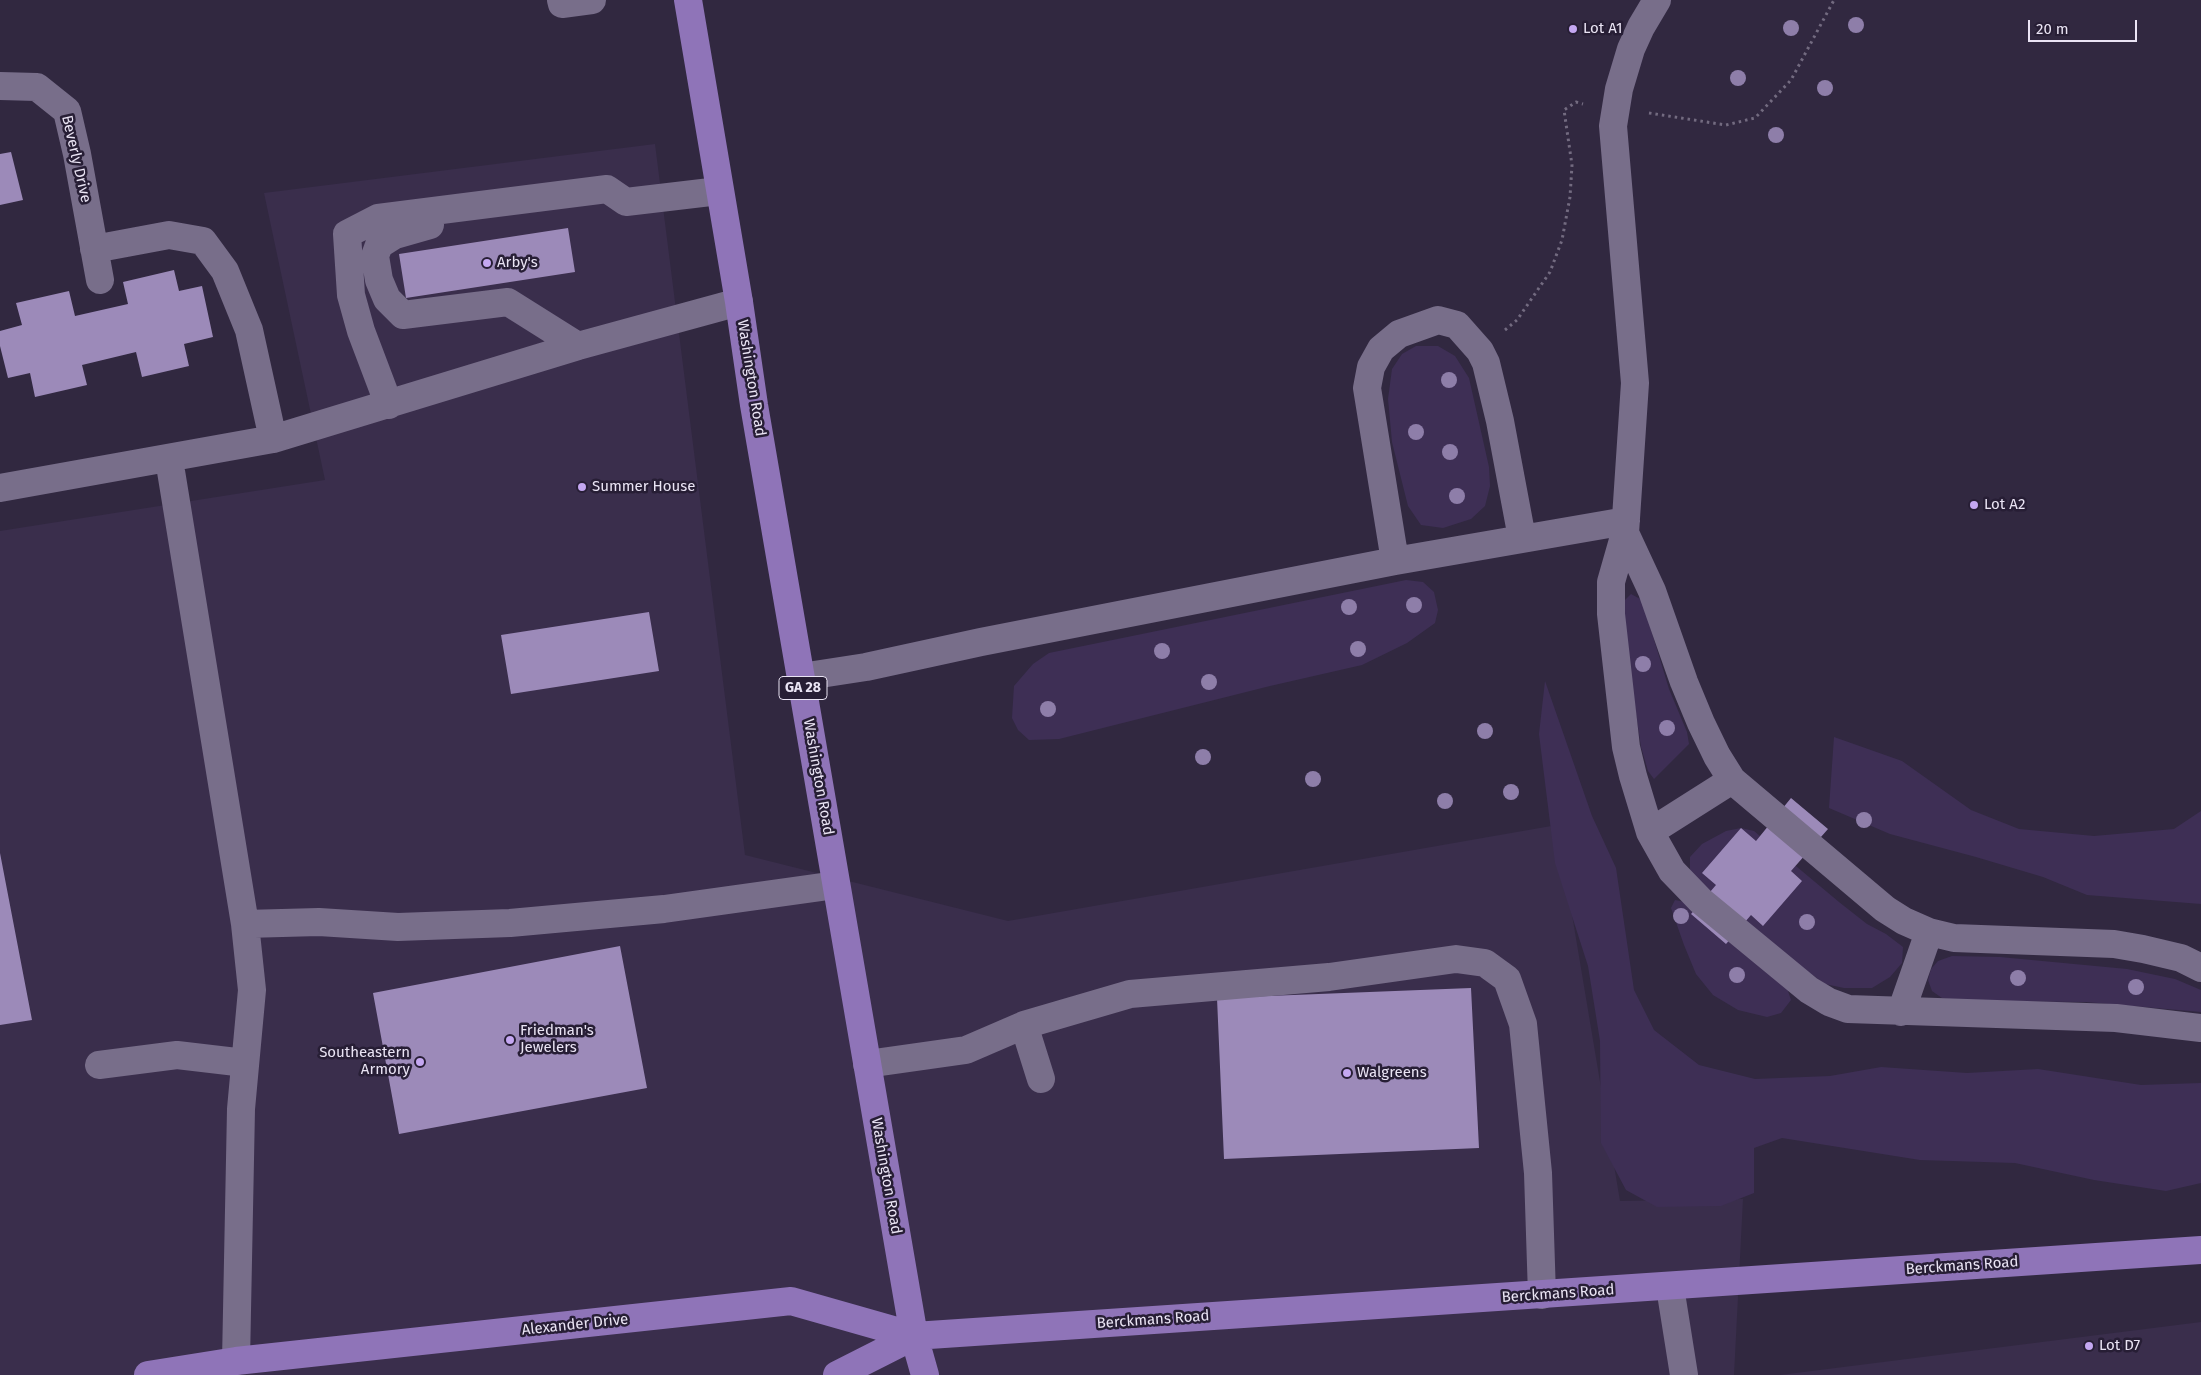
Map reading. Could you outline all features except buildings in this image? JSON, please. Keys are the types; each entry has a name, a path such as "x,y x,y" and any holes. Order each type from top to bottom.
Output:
{"main road":[{"name":"Washington Road","path":"688,0 739,302 754,405 836,885 914,1336 925,1375"},
{"name":"Berckmans Road","path":"914,1336 1670,1287 2201,1250"},
{"name":"Alexander Drive","path":"148,1375 236,1361 791,1301 914,1336"},
{"path":"837,1375 914,1336"}],"street":[{"path":"561,0 562,4 592,0"},
{"path":"1657,0 1640,27 1631,49 1619,89 1613,126 1635,383 1626,527 1610,582 1611,614 1626,748 1650,832 1672,871 1684,885 1809,990 1829,1002 1848,1009 2116,1018 2201,1028"},
{"name":"Beverly Drive","path":"0,86 36,87 66,111 77,154 100,280"},
{"path":"389,405 361,331 351,296 347,234 378,218 607,189 626,202 719,191"},
{"path":"574,193 547,207 423,226 395,235 379,244 375,256 379,280 387,298 403,315 508,302 578,346"},
{"path":"94,249 169,235 203,241 225,271 248,330 273,439"},
{"path":"0,488 273,439 578,346 739,302"},
{"path":"1395,561 1367,388 1371,367 1381,350 1399,334 1438,320 1457,324 1480,351 1486,363 1500,421 1522,538"},
{"path":"169,459 245,924 252,990 241,1109 236,1361"},
{"path":"801,676 866,666 1395,561 1522,538 1626,527"},
{"path":"1626,527 1701,723 1717,756 1732,780 1885,909 1904,921 1928,932 1954,938 1977,941 2114,944 2181,958 2201,968"},
{"path":"1650,832 1732,780"},
{"path":"245,924 319,922 398,927 510,923 664,909 836,885"},
{"path":"1901,1012 1928,932"},
{"path":"867,1064 966,1050 1024,1025 1130,994 1328,977 1456,959 1485,964 1507,979 1523,1024 1538,1173 1542,1295"},
{"path":"1024,1025 1041,1079"},
{"path":"99,1065 176,1055 245,1063"},
{"path":"1670,1287 1684,1375"}],"shaded area":[{"path":"655,144 745,855 1008,921 1557,825 1620,1201 1743,1199 1734,1375 0,1375 0,531 325,480 264,193"},
{"path":"1416,346 1438,346 1455,356 1469,378 1489,467 1490,486 1485,506 1471,519 1443,528 1421,525 1408,506 1392,442 1388,399 1392,369 1402,354"},
{"path":"1406,580 1423,582 1434,592 1438,610 1435,623 1407,643 1362,665 1059,739 1029,740 1018,730 1012,718 1014,686 1033,664 1049,653"},
{"path":"1631,594 1642,600 1669,689 1687,732 1689,744 1654,779 1648,771 1641,747 1621,614 1623,602"},
{"path":"1545,681 1592,816 1616,868 1634,990 1654,1030 1699,1065 1755,1079 1830,1076 1881,1067 1967,1073 2038,1069 2141,1085 2201,1083 2201,1183 2166,1191 2094,1180 2015,1163 1920,1160 1782,1138 1754,1148 1754,1193 1721,1206 1657,1207 1626,1190 1601,1143 1600,1041 1588,966 1555,863 1539,734"},
{"path":"1834,737 1902,761 1971,810 2019,829 2094,836 2174,829 2201,811 2201,904 2087,895 2043,877 1890,834 1829,808"},
{"path":"1741,828 1754,831 1867,924 1886,934 1903,947 1902,963 1890,977 1872,988 1844,988 1825,984 1773,946 1698,884 1690,871 1690,857 1702,844 1726,831"},
{"path":"1675,900 1690,903 1787,988 1791,1000 1781,1013 1767,1017 1738,1010 1713,995 1696,974 1684,945 1671,908"},
{"path":"1952,956 2000,957 2127,969 2175,979 2201,990 2201,1012 2086,1002 1961,1001 1942,998 1932,991 1928,980 1931,969 1938,961"},
{"name":"Lot D7","path":"2201,1322 2201,1375 1780,1375"}],"place":[{"name":"Lot A1","path":"1573,29"},
{"name":"Arby's","path":"487,263"},
{"name":"Summer House","path":"582,487"},
{"name":"Lot A2","path":"1974,505"},
{"name":"Friedman's Jewelers","path":"510,1040"},
{"name":"Southeastern Armory","path":"420,1062"},
{"name":"Walgreens","path":"1347,1073"},
{"name":"Lot D7","path":"2089,1346"}]}
